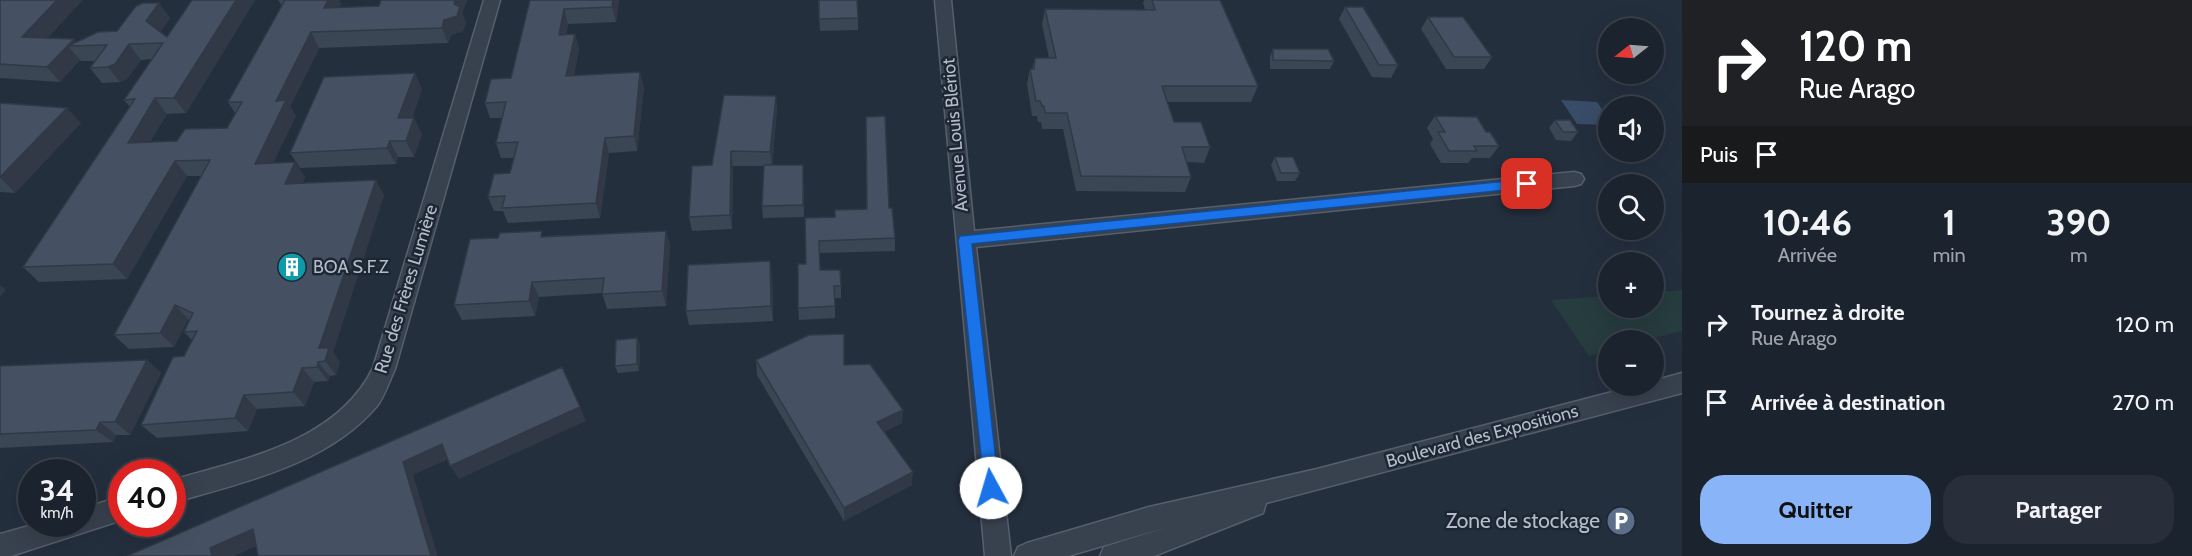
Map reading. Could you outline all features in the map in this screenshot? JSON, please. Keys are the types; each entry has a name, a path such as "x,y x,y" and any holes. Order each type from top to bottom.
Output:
{"street":[{"name":"Rue des Frères Lumière","path":"186,488 282,458 322,438 343,423 370,396 384,369 492,0"},
{"name":"Avenue Louis Blériot","path":"943,0 998,556"},
{"path":"965,240 1574,179"},
{"name":"Boulevard des Expositions","path":"1027,556 1149,519 1317,480 1682,383"},
{"name":"Boulevard des Expositions","path":"1113,556 1169,539 1317,480"},
{"path":"0,547 32,537"}],"green space":[{"path":"1682,290 1682,331 1664,336 1664,330 1598,330 1598,354 1589,356 1551,300 1598,297 1598,318 1664,318 1664,291"}],"water":[{"path":"1561,100 1597,102 1598,125 1577,124"}],"building":[{"path":"0,0 57,0 22,37 74,39 47,67 0,64"},
{"path":"192,0 236,0 174,98 155,98 128,143 177,141 185,129 227,128 242,102 228,102 285,0 328,0 324,8 379,6 381,0 455,0 454,4 460,7 457,16 444,20 442,28 311,32 276,101 286,100 255,164 295,162 285,184 376,180 319,348 329,348 325,361 318,362 317,367 302,368 293,392 244,395 235,418 141,425 173,357 184,356 197,331 184,332 193,313 175,305 160,333 114,335 210,160 175,161 113,264 23,267 135,99 124,100 163,43 129,44 115,64 108,67 90,68 107,45 68,46 98,32 117,31 136,6 143,3 159,3 146,21 167,37"},
{"path":"530,0 613,0 612,7 564,9 559,35 575,34 566,76 640,72 634,136 605,138 596,203 502,208 505,196 488,197 494,174 510,173 518,142 496,143 506,102 485,103 491,79 511,78"},
{"path":"819,0 857,0 858,18 819,19"},
{"path":"1152,0 1220,0 1258,86 1162,86 1174,122 1201,122 1210,147 1182,147 1191,177 1081,176 1067,113 1045,113 1044,106 1040,101 1036,101 1030,69 1034,69 1035,58 1056,58 1045,9 1155,10"},
{"path":"1345,7 1363,7 1398,65 1379,65"},
{"path":"1428,17 1463,17 1492,57 1454,57"},
{"path":"1273,49 1328,49 1334,61 1273,60"},
{"path":"415,73 398,118 414,118 406,141 390,141 387,148 290,153 324,77"},
{"path":"724,95 776,96 770,152 731,151 730,215 689,217 692,166 712,165"},
{"path":"0,103 67,108 0,177"},
{"path":"885,116 889,208 892,208 895,238 819,241 820,270 840,270 841,286 834,286 835,306 798,308 798,264 806,264 805,218 835,217 835,210 867,209 866,117"},
{"path":"1435,116 1477,117 1486,132 1490,132 1499,146 1474,146 1477,151 1449,151 1438,132 1445,132"},
{"path":"1555,120 1570,120 1578,132 1563,132"},
{"path":"1275,157 1293,157 1300,173 1281,173"},
{"path":"764,165 803,165 803,205 762,206"},
{"path":"542,231 541,237 666,231 662,291 602,294 604,278 532,282 529,301 454,305 470,239 498,238 500,233"},
{"path":"770,261 771,306 686,311 688,265"},
{"path":"844,334 844,365 870,364 903,410 877,422 913,472 844,508 756,360 809,335"},
{"path":"637,338 637,364 615,366 616,340"},
{"path":"147,360 115,422 100,422 96,430 0,434 0,366"},
{"path":"562,367 580,407 450,466 442,444 403,462 431,556 258,556 253,529 210,548 212,556 127,556 171,537 186,537 186,530"}],"place":[{"name":"BOA S.F.Z","path":"292,267"},
{"name":"Zone de stockage","path":"1621,521"}],"route":[{"path":"991,488 965,240 1527,184"}]}
